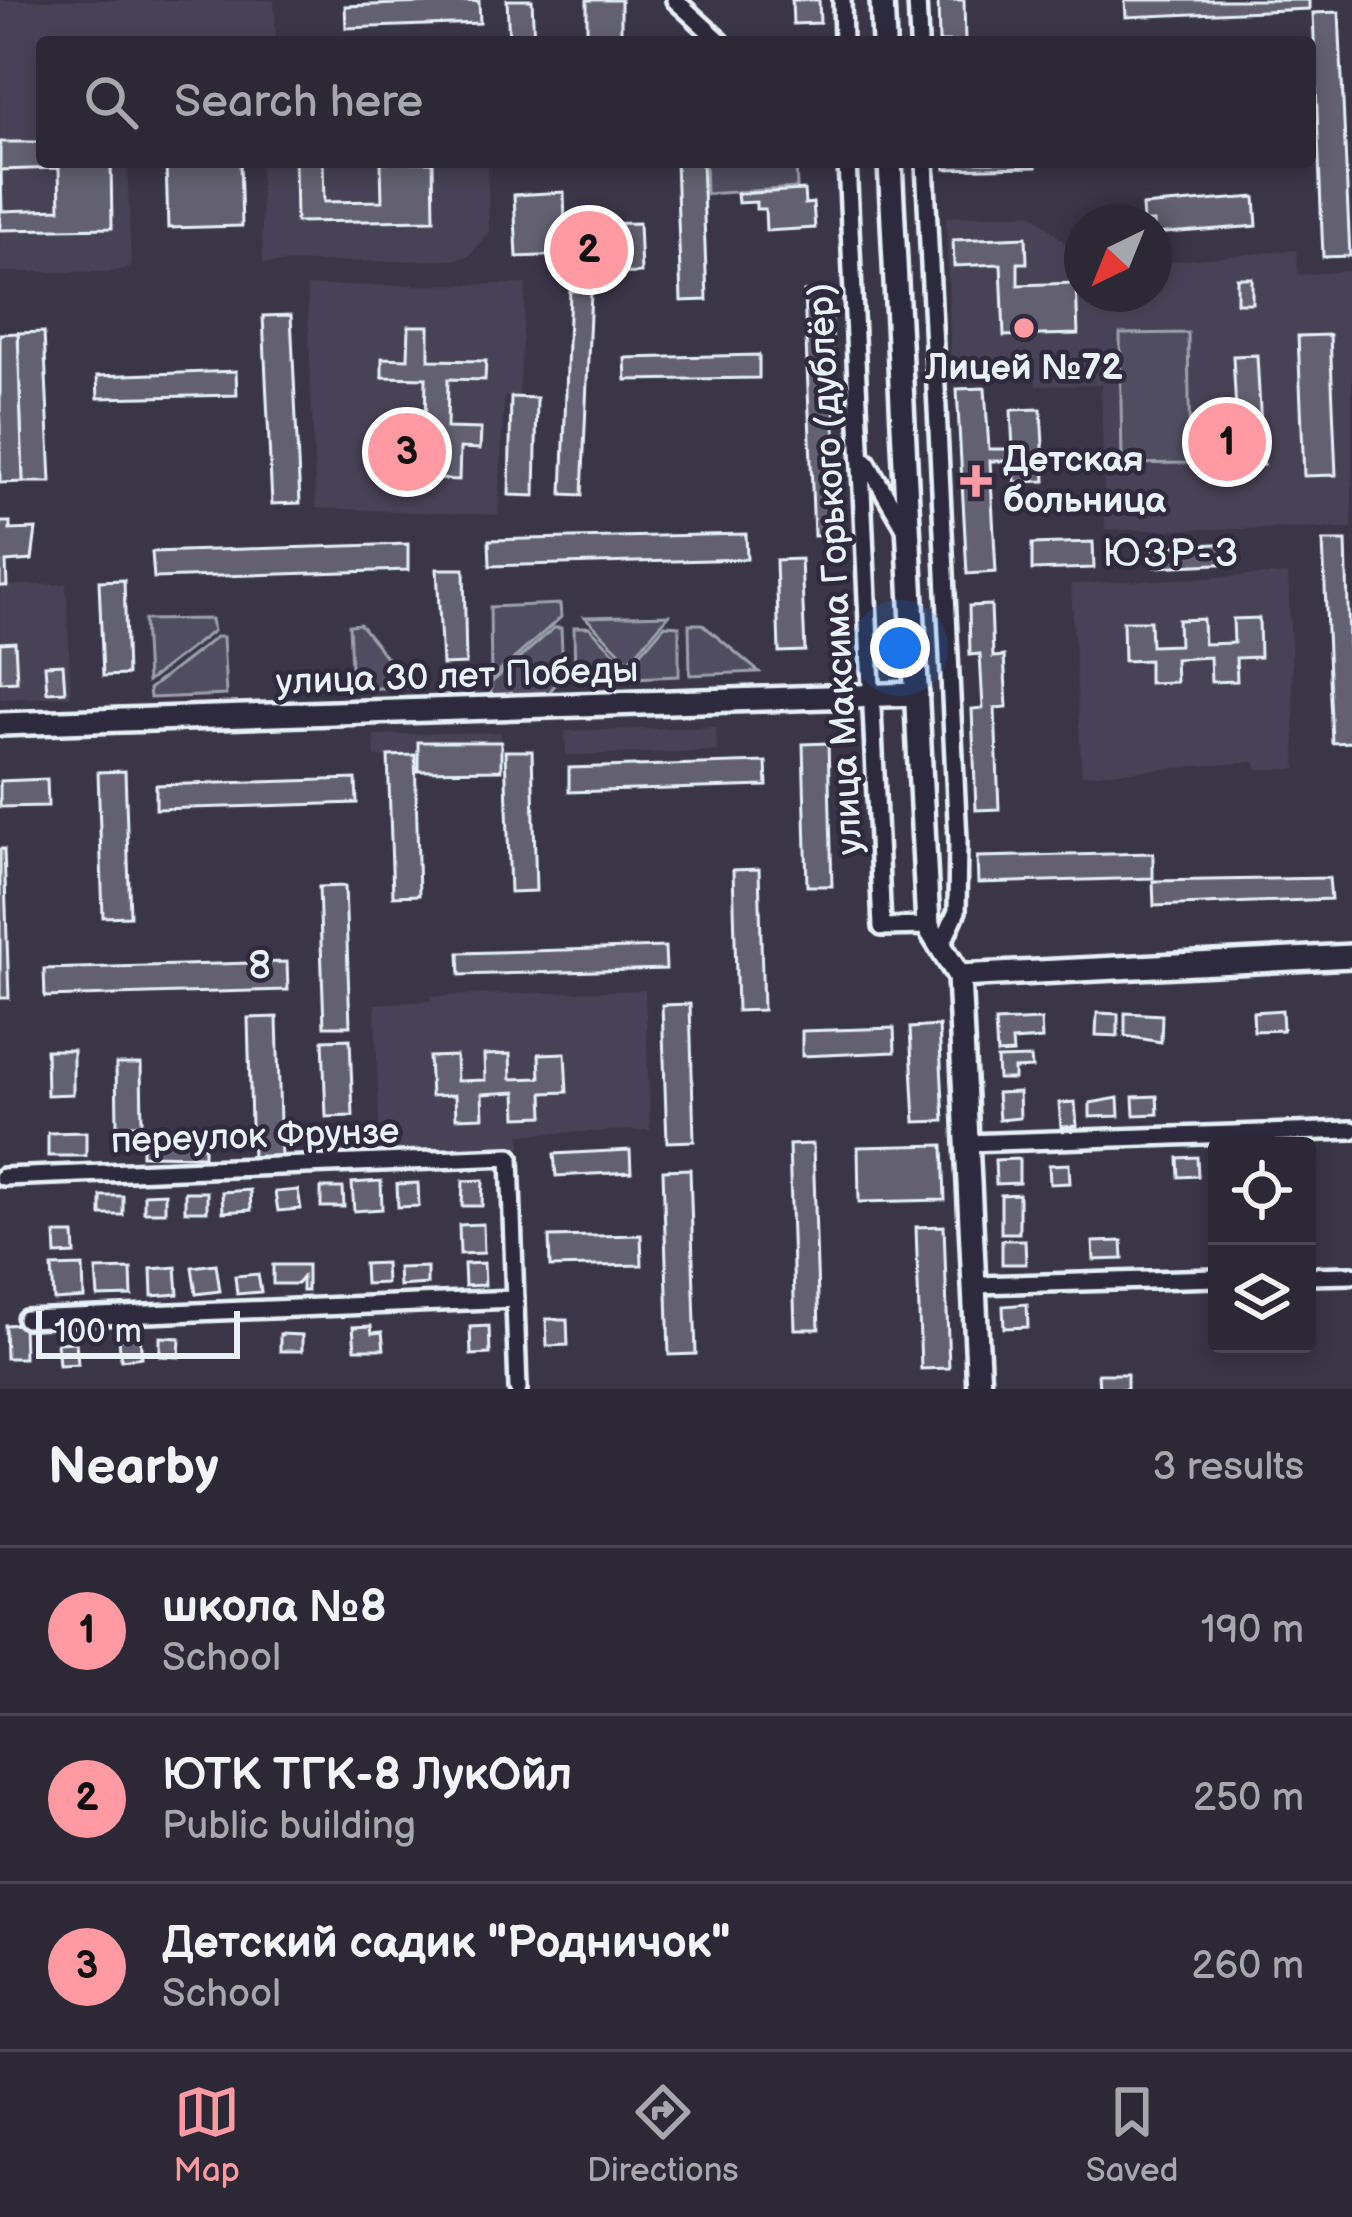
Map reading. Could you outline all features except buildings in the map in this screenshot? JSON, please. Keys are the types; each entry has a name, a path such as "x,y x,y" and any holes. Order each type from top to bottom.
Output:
{"street":[{"path":"675,0 714,36"},
{"path":"842,0 843,36"},
{"path":"882,0 884,36"},
{"path":"917,0 919,36"},
{"name":"улица Максима Горького (дублёр)","path":"847,168 882,928 928,926"},
{"path":"890,168 928,926 959,976 979,1389"},
{"path":"925,168 958,840 957,911 941,946"},
{"path":"864,458 909,535"},
{"name":"улица 30 лет Победы","path":"0,724 917,694"},
{"path":"959,976 1352,956"},
{"path":"967,1143 1352,1130"},
{"name":"переулок Фрунзе","path":"3,1177 510,1157 509,1299"},
{"path":"1316,1276 1352,1275"},
{"path":"976,1285 1208,1278"},
{"path":"26,1319 509,1299 518,1389"}],"shaded area":[{"path":"0,0 274,0 276,36 36,36 36,168 127,168 131,267 111,272 0,272"},
{"path":"260,168 487,168 489,231 469,256 263,263"},
{"path":"705,168 796,168 797,188 706,194"},
{"path":"1032,213 1064,242 1064,312 1172,312 1172,261 1296,250 1298,275 1352,271 1352,528 1105,530 1101,385 1036,386 1034,363 951,366 946,217"},
{"path":"526,284 519,396 504,397 498,515 316,508 307,286"},
{"path":"1188,333 1190,463 1122,464 1120,334"},
{"path":"1288,574 1296,769 1257,769 1255,762 1082,775 1071,584"},
{"path":"66,584 71,696 0,699 0,586"},
{"path":"560,604 561,617 491,679 490,607"},
{"path":"669,615 629,661 585,617"},
{"path":"211,619 213,631 147,682 144,620"},
{"path":"360,624 410,687 352,689 349,625"},
{"path":"689,624 702,624 759,672 690,675"},
{"path":"665,625 679,626 679,676 632,678 631,664"},
{"path":"574,627 589,627 624,662 625,677 575,679"},
{"path":"554,628 561,628 563,675 547,695 491,697 491,683"},
{"path":"216,637 223,637 226,695 150,698 149,689"},
{"path":"716,727 717,751 566,755 565,731"},
{"path":"500,732 501,742 418,742 418,755 375,757 374,735"},
{"path":"645,990 650,1130 521,1134 521,1147 380,1152 375,1004 431,1001 431,996"}],"place":[{"name":"ЮТК ТГК-8 ЛукОйл","path":"589,250"},
{"name":"Лицей №72","path":"1024,328"},
{"name":"школа №8","path":"1227,442"},
{"name":"Детский садик \"Родничок\"","path":"407,452"},
{"name":"Детская больница","path":"976,481"}],"district":[{"name":"ЮЗР-3","path":"1172,554"},
{"name":"8","path":"261,966"}]}
